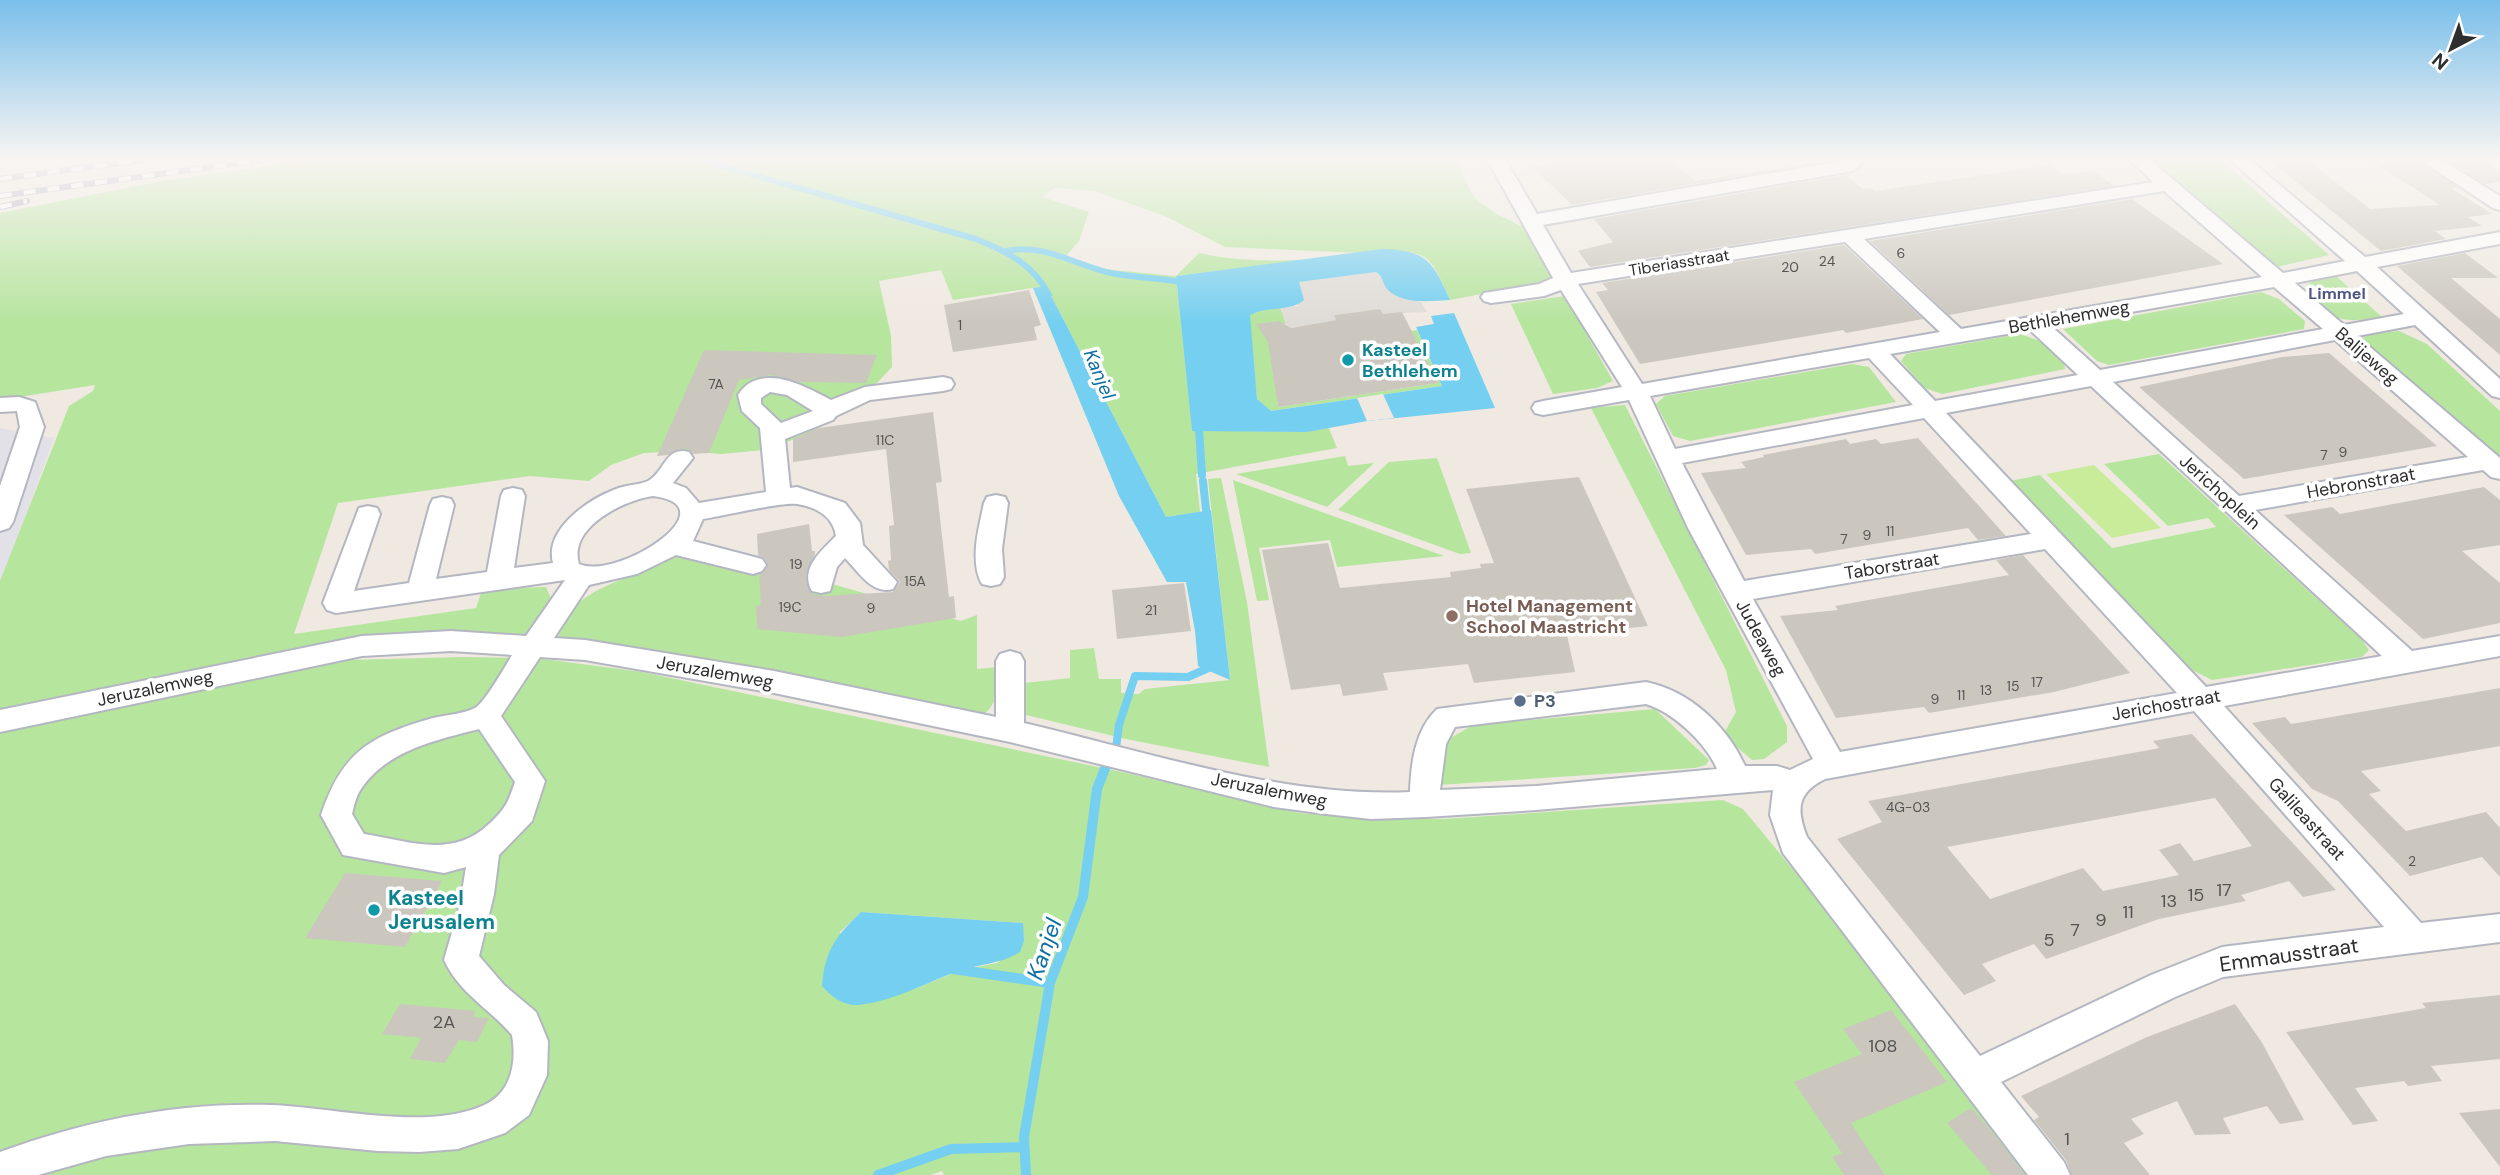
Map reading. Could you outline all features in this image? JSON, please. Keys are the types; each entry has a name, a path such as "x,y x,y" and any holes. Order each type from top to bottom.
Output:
{"street":[{"name":"Judeaweg","path":"1527,214 1565,280 1637,393 1700,528 1832,765"},
{"path":"1531,221 1572,214"},
{"name":"Tiberiasstraat","path":"1491,297 1544,290 1565,280 1988,214"},
{"name":"Balijeweg","path":"2201,214 2494,466"},
{"path":"2302,214 2500,390"},
{"path":"1850,236 1956,336"},
{"name":"Bethlehemweg","path":"1543,408 2278,280 2500,238"},
{"path":"1668,458 2419,318"},
{"name":"Jerichoplein","path":"2035,323 2405,661"},
{"path":"1874,350 2200,699"},
{"path":"778,497 771,426 750,406 749,395 766,384 794,390 824,406 825,412"},
{"path":"772,435 825,415 825,412 865,394 943,384"},
{"path":"0,405 19,404 27,407 32,427 0,522"},
{"path":"654,488 681,458"},
{"name":"Hebronstraat","path":"2234,505 2494,466"},
{"path":"368,514 336,603 499,580 575,573 600,577 643,562 673,545 692,525 692,513 688,503 679,496 654,488 619,496 582,522 568,543 564,555 575,573"},
{"path":"692,513 797,495 836,509 847,523 851,548 884,582"},
{"path":"499,580 513,496"},
{"path":"991,577 989,537 996,503"},
{"path":"420,591 442,505"},
{"path":"821,584 824,564 848,538"},
{"name":"Taborstraat","path":"1736,592 2049,540"},
{"path":"673,545 753,565"},
{"path":"485,848 444,860 354,846 336,815 349,780 376,755 400,740 486,716 533,645 575,573"},
{"name":"Jeruzalemweg","path":"0,721 362,646 452,641 585,650 774,682 1010,731 1274,795 1371,806 1536,798 1736,779 1777,778 1792,785"},
{"name":"Jerichostraat","path":"1832,765 2500,646"},
{"path":"1010,662 1010,731"},
{"path":"1426,804 1424,788 1435,730 1447,717 1646,693 1667,698 1713,739 1725,754 1736,779"},
{"name":"Galileastraat","path":"2200,699 2414,938"},
{"path":"0,1170 49,1151 88,1141 185,1126 275,1123 397,1136 480,1124 512,1109 528,1083 532,1056 526,1025 490,993 461,960 480,883 480,860 485,848 521,812 530,781 486,716"},
{"path":"1832,765 1802,775 1792,785 1784,812 1794,844 2051,1175"},
{"name":"Emmausstraat","path":"1976,1076 2163,986 2222,962 2500,928"}],"shaded area":[{"path":"1376,272 1398,296 1421,302 1427,312 1383,314 1362,311 1334,315 1336,320 1290,328 1286,324 1280,307 1298,306 1299,282"},
{"path":"0,428 54,438 0,587"}],"green space":[{"path":"0,214 1088,214 1079,241 1066,256 1091,268 1176,276 1192,430 1307,432 1328,426 1337,448 1196,474 1200,512 1166,517 1046,286 953,300 941,270 879,281 891,336 892,367 864,397 809,434 764,450 721,454 686,451 644,453 611,465 589,481 530,476 338,503 294,634 476,608 481,593 512,588 546,587 553,603 538,627 519,637 452,633 0,717 0,581 69,406 93,391 95,385 0,400"},
{"path":"1158,214 1497,214 1523,227 1555,280 1450,300 1433,265 1415,253 1225,247"},
{"path":"2207,214 2282,214 2329,255 2268,269"},
{"path":"1199,253 1252,260 1306,260 1176,276"},
{"path":"2336,276 2382,317 2358,320 2340,318 2325,311 2306,295 2306,285 2319,278"},
{"path":"2261,292 2279,299 2305,321 2304,329 2109,365 2097,361 2063,329"},
{"path":"1565,296 1613,381 1597,388 1553,394 1511,304"},
{"path":"1280,307 1286,324 1267,323 1278,407 1438,383 1411,331 1417,330 1442,386 1270,411 1257,399 1249,315 1259,310"},
{"path":"2399,331 2427,344 2500,411 2500,461 2362,345 2362,338 2369,334"},
{"path":"2020,334 2040,341 2064,363 2065,369 1942,394 1925,388 1901,361 1906,354"},
{"path":"1852,364 1869,367 1896,402 1690,441 1673,436 1656,404 1665,396"},
{"path":"1625,405 1787,726 1787,742 1764,759 1752,760 1723,735 1736,712 1726,670 1591,408"},
{"path":"2159,454 2361,639 2369,650 2362,657 2212,680 2192,670 2010,481 2040,475 2112,548 2216,527 2208,518 2168,526 2104,464"},
{"path":"1345,456 1348,466 1374,463 1327,507 1236,474"},
{"path":"1437,458 1471,553 1460,554 1338,510 1389,462"},
{"path":"2094,465 2161,528 2112,538 2046,474"},
{"path":"1221,478 1247,602 1269,767 1126,739 1022,714 1025,683 1070,678 1070,650 1094,648 1099,679 1121,679 1121,693 1139,694 1145,689 1230,680 1208,479"},
{"path":"1233,480 1444,556 1337,567 1330,540 1259,548 1269,600 1257,601"},
{"path":"676,554 766,565 961,621 977,615 977,669 998,667 994,702 986,713 979,717 558,639 565,620 576,606 590,595 660,564"},
{"path":"536,658 642,672 1117,771 1299,813 1379,819 1444,819 1723,800 1743,809 1842,929 2031,1175 944,1175 942,1171 931,1175 0,1175 0,732 349,660","holes":["861,912 1022,923 1024,941 997,963 961,970 917,988 857,1005 840,932"]},
{"path":"1655,709 1709,760 1706,765 1695,768 1438,785 1442,743 1473,725"}],"water":[{"path":"1382,249 1409,252 1426,260 1433,267 1450,300 1418,301 1401,298 1388,290 1376,272 1299,282 1304,300 1299,304 1250,315 1257,399 1271,411 1442,386 1416,327 1434,324 1431,316 1454,313 1495,408 1367,421 1307,432 1192,431 1176,276"},
{"path":"1046,286 1166,517 1211,510 1230,680 1198,666 1186,582 1167,582 1119,496 1033,288"},
{"path":"861,912 1023,923 1024,941 1020,952 1005,959 958,971 884,1000 859,1005 848,1004 834,997 822,986 833,944"}],"pier":[{"path":"1383,394 1394,418 1367,421 1357,398"}],"building":[{"path":"1624,214 1934,214 1590,267 1578,251 1613,242 1594,219"},
{"path":"2039,214 2153,214 2223,264 1949,315 1870,241"},
{"path":"2335,214 2492,214 2468,217 2482,226 2435,231 2446,239 2381,251"},
{"path":"1844,245 1923,319 1640,364 1596,292 1608,290 1602,283"},
{"path":"2465,253 2498,278 2451,278 2500,319 2500,355 2397,266"},
{"path":"1029,290 1041,325 1034,327 1037,340 953,352 944,305"},
{"name":"Kasteel Bethlehem","path":"1380,309 1383,314 1402,312 1438,383 1278,407 1268,342 1256,324 1279,321 1291,328 1336,320 1334,315"},
{"path":"704,350 877,355 866,383 800,382 771,375 739,380 709,453 693,454 689,449 681,449 668,455 657,456"},
{"path":"2329,353 2437,446 2244,479 2139,387 2282,357"},
{"path":"933,412 942,482 936,483 949,597 954,596 956,618 841,637 757,629 756,606 761,605 759,575 768,566 764,558 758,555 757,534 809,524 812,551 815,551 806,575 811,594 822,596 893,592 900,582 889,570 888,561 891,560 889,526 894,525 886,449 793,462 793,439 819,428"},
{"path":"1918,438 2006,536 1978,540 1968,528 1815,554 1811,549 1746,555 1701,473 1746,468 1741,462 1764,457 1763,455 1846,439 1850,444 1876,439 1881,444"},
{"path":"1579,477 1648,626 1567,635 1575,672 1474,683 1468,664 1383,673 1388,690 1343,696 1340,684 1291,690 1262,550 1328,543 1340,588 1451,577 1450,572 1481,568 1480,564 1494,563 1466,489"},
{"path":"2484,487 2500,500 2500,545 2462,551 2500,583 2500,623 2423,639 2284,515 2332,507 2340,514"},
{"path":"2023,555 2130,673 2054,692 1929,713 1924,707 1836,718 1780,616 1838,610 1835,606 2009,575 1996,560"},
{"path":"1184,583 1191,631 1117,639 1112,590"},
{"path":"2500,688 2500,746 2361,771 2381,791 2369,794 2406,831 2486,812 2500,828 2500,877 2482,857 2410,876 2338,801 2312,789 2252,723 2285,717 2291,724"},
{"path":"2192,734 2336,890 2303,897 2289,881 2241,895 2246,901 2159,919 2046,959 2034,944 1982,964 1996,981 1964,995 1837,839 1882,822 1868,801 2159,748 2153,741","holes":["2215,798 2252,846 2194,861 2180,843 2159,850 2179,875 2103,891 2083,868 1990,899 1947,847"]},
{"name":"Kasteel Jerusalem","path":"345,873 442,881 405,947 305,938"},
{"path":"2500,995 2500,1059 2431,1066 2442,1081 2408,1086 2404,1081 2355,1088 2378,1121 2353,1125 2286,1032 2426,1008 2422,1003"},
{"path":"400,1004 476,1011 473,1017 489,1018 477,1042 459,1040 445,1063 410,1059 421,1038 382,1034"},
{"path":"2235,1004 2261,1041 2304,1120 2280,1124 2267,1106 2223,1118 2231,1134 2195,1135 2177,1101 2131,1119 2144,1134 2124,1143 2150,1175 2072,1175 2066,1160 2034,1120 2039,1117 2021,1096 2147,1037"},
{"path":"1891,1010 1947,1082 1851,1123 1885,1175 1844,1175 1832,1157 1842,1153 1794,1082 1862,1054 1843,1029"},
{"path":"1971,1108 2025,1175 1992,1175 1947,1123"},
{"path":"2500,1109 2500,1167 2459,1113"}],"waterway":[{"name":"Kanjel","path":"889,214 976,239 999,249 1027,267 1049,295"},
{"path":"1006,251 1020,249 1046,252 1111,273 1187,283"},
{"path":"1202,475 1199,429 1207,425"},
{"path":"1203,481 1207,519"},
{"name":"Kanjel","path":"1116,748 1119,725 1135,676 1188,677 1213,666"},
{"name":"Kanjel","path":"1050,983 1083,897 1097,789 1106,766"},
{"path":"953,969 1050,983"},
{"name":"Kanjel","path":"1026,1175 1024,1137 1050,983"},
{"name":"Kanjel","path":"878,1175 951,1149 1023,1147"}],"place":[{"name":"Kasteel Bethlehem","path":"1348,360"},
{"name":"Hotel Management School Maastricht","path":"1452,616"},
{"name":"P3","path":"1520,701"},
{"name":"Kasteel Jerusalem","path":"374,910"}],"district":[{"name":"Limmel","path":"2337,293"}]}
